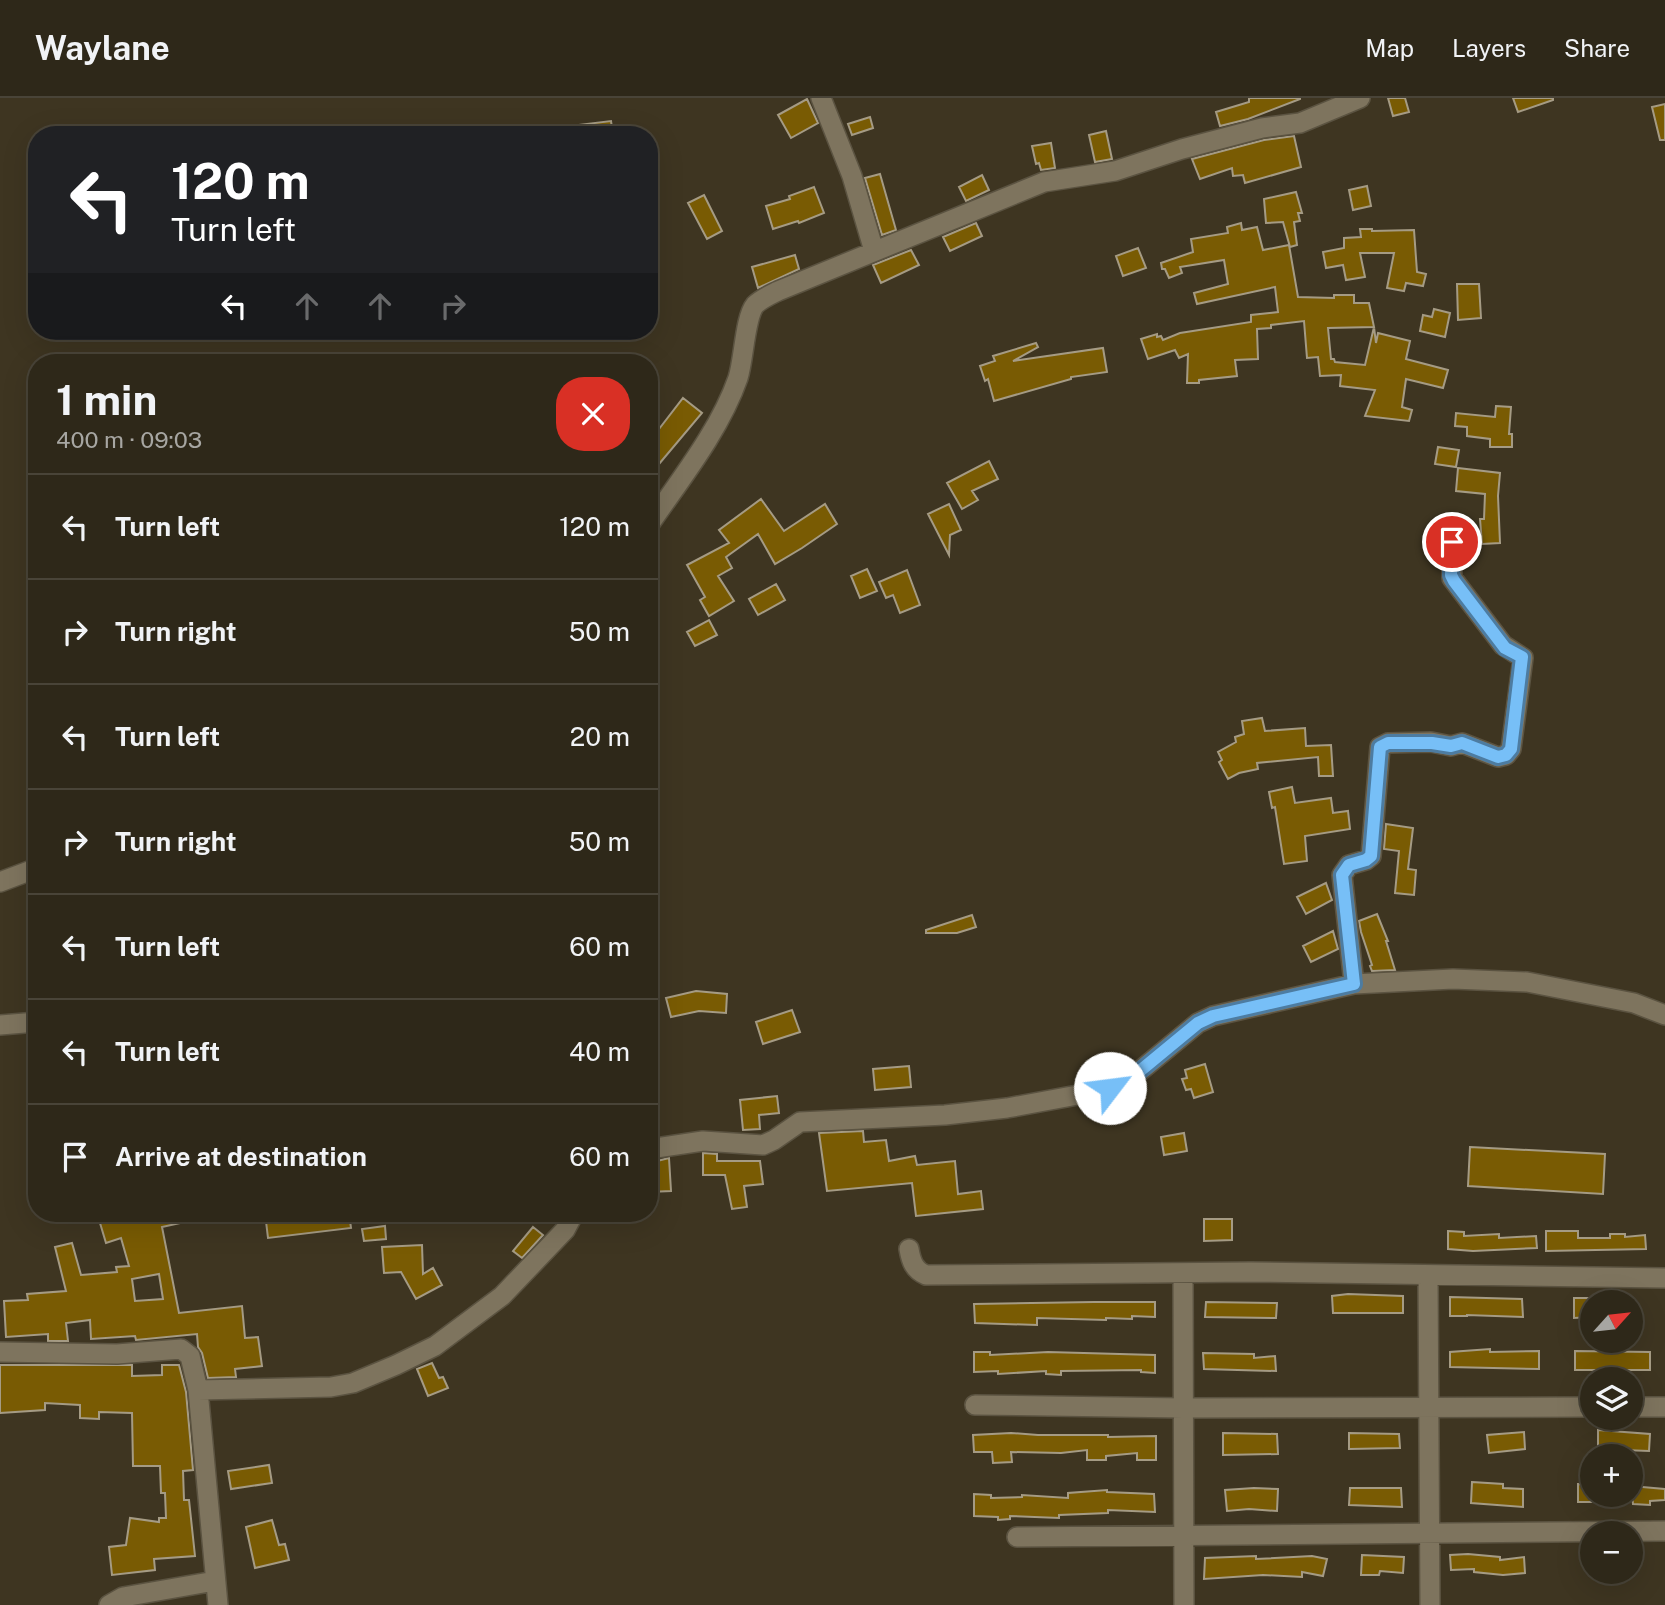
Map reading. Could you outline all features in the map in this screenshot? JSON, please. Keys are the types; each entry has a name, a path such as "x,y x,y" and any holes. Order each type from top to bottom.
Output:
{"street":[{"path":"821,98 852,176 874,251"},
{"path":"658,512 690,466 724,409 738,378 750,313 756,304 778,291 1044,182 1115,171 1182,149 1262,128 1300,123 1360,98"},
{"path":"1354,984 1342,875 1349,865 1371,856 1380,747 1388,743 1451,746 1462,743 1498,757 1506,755 1511,749 1522,657 1503,645 1452,578 1452,542 1459,525"},
{"path":"0,882 28,871"},
{"path":"658,1149 703,1141 763,1144 775,1140 800,1122 995,1110 1110,1088 1135,1075 1198,1023 1213,1016 1354,984 1453,979 1527,982 1634,1003 1665,1015"},
{"path":"0,1025 28,1023"},
{"path":"198,1391 331,1387 353,1383 406,1360 435,1346 502,1296 565,1230 569,1222"},
{"path":"909,1249 914,1266 926,1275 1251,1272 1665,1278"},
{"path":"1183,1274 1184,1605"},
{"path":"1428,1275 1430,1605"},
{"path":"0,1352 117,1354 186,1350 193,1362 198,1391 218,1605"},
{"path":"975,1405 1182,1408 1580,1407"},
{"path":"1643,1407 1665,1407"},
{"path":"1017,1537 1665,1531"},
{"path":"109,1605 122,1597 215,1581"}],"building":[{"path":"1249,98 1300,99 1248,119 1220,126 1216,112 1249,102"},
{"path":"1388,98 1405,98 1409,112 1393,116"},
{"path":"1513,98 1553,98 1553,100 1518,112"},
{"path":"807,99 818,123 791,138 778,115"},
{"path":"1665,104 1665,140 1660,140 1652,107"},
{"path":"870,117 873,128 852,135 848,124"},
{"path":"611,121 612,126 569,126"},
{"path":"1106,131 1112,159 1095,162 1089,135"},
{"path":"1294,136 1301,167 1245,183 1243,175 1233,176 1232,168 1200,179 1192,159 1264,140"},
{"path":"1051,143 1055,168 1041,170 1039,163 1036,164 1032,146"},
{"path":"880,174 896,230 882,235 865,178"},
{"path":"982,175 989,190 966,201 959,187"},
{"path":"1367,186 1371,206 1353,210 1349,190"},
{"path":"814,187 824,213 773,229 766,206 790,199 789,196"},
{"path":"1296,192 1302,213 1298,213 1300,221 1294,222 1297,245 1290,247 1283,222 1266,223 1264,199"},
{"path":"704,195 722,231 707,239 688,203"},
{"path":"976,223 982,236 950,251 943,237"},
{"path":"1241,223 1242,230 1257,227 1263,250 1289,245 1298,297 1334,298 1334,295 1354,295 1354,303 1369,303 1374,327 1376,343 1378,333 1410,341 1406,359 1448,370 1443,388 1406,379 1402,407 1412,410 1409,421 1365,416 1375,390 1340,386 1341,375 1320,376 1318,357 1307,358 1304,321 1257,329 1258,359 1235,360 1237,376 1187,383 1188,354 1179,358 1175,350 1148,359 1141,339 1157,334 1157,337 1161,336 1163,340 1180,333 1251,322 1251,315 1278,312 1275,287 1197,304 1194,293 1228,284 1224,260 1180,267 1182,273 1169,278 1165,269 1162,269 1161,263 1193,252 1191,239 1228,233 1227,227","holes":["1374,327 1365,365 1335,362 1331,359 1328,328"]},
{"path":"1360,229 1414,230 1417,272 1426,274 1423,286 1406,283 1404,291 1387,288 1394,253 1360,253 1365,277 1346,280 1343,265 1326,268 1323,252 1344,248 1344,238 1361,237"},
{"path":"1138,248 1146,268 1123,276 1116,256"},
{"path":"911,250 919,265 881,283 873,265"},
{"path":"795,255 799,269 758,288 752,267"},
{"path":"1457,284 1479,284 1481,318 1458,320"},
{"path":"1434,309 1450,313 1445,337 1420,331 1423,315 1432,317"},
{"path":"1036,343 1038,347 1013,361 1103,348 1107,372 1071,377 994,401 988,379 985,381 980,366 995,361 993,356"},
{"path":"683,398 702,413 659,464 658,430"},
{"path":"1496,406 1511,407 1509,434 1512,434 1512,447 1490,447 1490,439 1467,436 1467,427 1455,426 1456,413 1495,417"},
{"path":"1438,447 1459,450 1456,467 1435,464"},
{"path":"989,461 998,479 972,491 978,500 962,509 947,483"},
{"path":"1458,468 1500,473 1500,543 1482,544 1480,519 1484,519 1485,494 1456,491"},
{"path":"761,499 784,531 825,504 837,524 775,564 758,534 726,557 732,568 718,576 734,601 709,616 700,600 705,597 687,565 729,543 719,530"},
{"path":"949,504 961,530 950,535 949,555 928,514"},
{"path":"867,569 877,591 860,598 851,576"},
{"path":"907,570 920,605 900,613 893,595 886,598 879,582"},
{"path":"776,584 785,600 758,615 749,599"},
{"path":"709,620 717,635 695,646 687,632"},
{"path":"1262,718 1265,731 1305,728 1306,746 1331,745 1333,776 1319,776 1318,757 1257,763 1258,769 1239,773 1228,779 1219,762 1222,760 1218,752 1236,742 1235,737 1244,734 1242,721"},
{"path":"1292,787 1295,803 1331,798 1333,813 1348,811 1350,829 1305,836 1307,861 1284,864 1275,807 1272,808 1269,792"},
{"path":"1386,824 1413,828 1408,869 1416,870 1414,895 1395,893 1399,851 1384,849"},
{"path":"1326,883 1332,900 1306,914 1297,897"},
{"path":"1377,914 1388,941 1395,970 1372,971 1370,966 1372,965 1359,921"},
{"path":"972,915 976,927 957,933 926,933 926,930"},
{"path":"1333,931 1338,949 1311,962 1303,946"},
{"path":"696,991 727,994 726,1013 699,1011 671,1017 666,998"},
{"path":"792,1010 800,1032 763,1044 756,1022"},
{"path":"1205,1064 1213,1092 1194,1098 1191,1089 1186,1090 1182,1079 1187,1078 1185,1070"},
{"path":"909,1066 911,1087 875,1090 873,1069"},
{"path":"777,1096 779,1113 759,1115 760,1129 743,1130 740,1100"},
{"path":"863,1131 864,1142 886,1140 889,1161 915,1156 917,1165 955,1161 958,1194 981,1191 983,1209 916,1216 912,1183 827,1191 819,1133"},
{"path":"1184,1133 1187,1151 1164,1155 1161,1137"},
{"path":"1470,1147 1605,1154 1603,1194 1468,1186"},
{"path":"703,1153 717,1154 717,1161 760,1161 763,1184 744,1186 747,1207 732,1209 725,1175 703,1175"},
{"path":"669,1158 671,1191 658,1192 658,1161"},
{"path":"1204,1219 1232,1219 1232,1240 1204,1241"},
{"path":"100,1222 185,1222 162,1227 179,1313 242,1306 245,1338 258,1337 262,1366 235,1369 236,1377 208,1378 198,1347 197,1334 136,1340 135,1336 91,1339 90,1320 66,1323 68,1341 48,1341 48,1334 6,1337 4,1301 28,1300 27,1294 66,1291 55,1247 72,1243 81,1275 117,1272 116,1267 129,1266 121,1238 106,1243","holes":["159,1274 163,1299 135,1301 132,1279"]},
{"path":"266,1222 350,1222 351,1228 268,1238"},
{"path":"385,1226 386,1239 364,1241 362,1229"},
{"path":"533,1227 543,1235 522,1258 513,1251"},
{"path":"1448,1231 1464,1232 1464,1236 1499,1234 1499,1238 1536,1236 1537,1248 1473,1251 1448,1249"},
{"path":"1546,1231 1578,1231 1578,1238 1610,1238 1610,1234 1625,1234 1625,1237 1645,1235 1646,1249 1546,1251"},
{"path":"422,1245 423,1274 433,1268 442,1285 416,1299 401,1272 384,1273 382,1247"},
{"path":"1332,1296 1403,1296 1403,1313 1333,1313"},
{"path":"1450,1297 1522,1299 1523,1317 1450,1316"},
{"path":"1574,1298 1580,1298 1580,1318 1574,1318"},
{"path":"1155,1302 1155,1317 1132,1316 1132,1319 1106,1320 1037,1318 1037,1325 975,1323 974,1304"},
{"path":"1206,1302 1277,1303 1276,1318 1205,1317"},
{"path":"1490,1349 1490,1352 1539,1351 1539,1369 1450,1367 1450,1352"},
{"path":"1575,1351 1650,1352 1650,1370 1643,1370 1643,1367 1580,1367 1580,1370 1575,1370"},
{"path":"974,1352 990,1352 990,1355 1048,1352 1155,1355 1155,1373 1141,1370 1061,1371 1061,1375 1046,1374 1046,1371 998,1374 998,1371 974,1372"},
{"path":"1203,1353 1254,1354 1254,1358 1275,1356 1276,1371 1204,1369"},
{"path":"432,1363 439,1378 443,1377 448,1388 428,1396 417,1369"},
{"path":"0,1365 132,1365 132,1376 162,1375 162,1365 179,1365 186,1392 193,1470 183,1471 184,1500 189,1500 195,1556 154,1559 155,1570 112,1575 109,1547 126,1545 130,1518 159,1522 159,1518 166,1518 165,1493 161,1493 160,1466 133,1466 132,1413 99,1412 99,1419 80,1418 80,1405 45,1403 45,1410 0,1413"},
{"path":"1598,1430 1650,1434 1649,1451 1643,1451 1643,1444 1598,1444"},
{"path":"1524,1432 1525,1449 1489,1453 1487,1435"},
{"path":"1011,1433 1156,1436 1156,1460 1137,1460 1137,1453 1106,1456 1106,1460 1087,1460 1087,1450 1061,1453 1011,1452 1012,1462 993,1463 992,1452 974,1452 973,1435"},
{"path":"1223,1433 1277,1434 1278,1454 1223,1455"},
{"path":"1349,1433 1399,1434 1400,1448 1349,1449"},
{"path":"269,1465 272,1483 231,1489 228,1471"},
{"path":"1472,1482 1503,1484 1503,1488 1523,1489 1523,1507 1471,1503"},
{"path":"1578,1484 1580,1502 1578,1502"},
{"path":"1643,1487 1665,1489 1665,1500 1650,1501 1650,1505 1643,1505"},
{"path":"1350,1488 1401,1488 1402,1507 1349,1505"},
{"path":"1278,1489 1277,1511 1227,1511 1225,1490"},
{"path":"1107,1490 1154,1494 1155,1512 1108,1510 1108,1513 1059,1515 1059,1518 1010,1516 1010,1519 998,1520 998,1517 974,1516 974,1494 991,1495 991,1498 1022,1495 1068,1498 1068,1493"},
{"path":"272,1520 279,1545 285,1544 289,1560 255,1568 246,1527"},
{"path":"1362,1555 1404,1557 1403,1573 1380,1571 1379,1575 1361,1575"},
{"path":"1450,1555 1500,1557 1500,1560 1524,1557 1525,1573 1503,1575 1474,1572 1474,1569 1451,1570"},
{"path":"1256,1556 1256,1559 1312,1556 1327,1559 1323,1576 1302,1572 1302,1577 1263,1575 1204,1579 1205,1558"}],"route":[{"path":"1110,1088 1135,1075 1198,1023 1213,1016 1354,984 1342,875 1345,867 1371,856 1380,747 1388,743 1451,746 1462,743 1495,757 1506,755 1511,749 1523,659 1521,655 1505,648 1454,581 1451,575 1452,542"}]}
